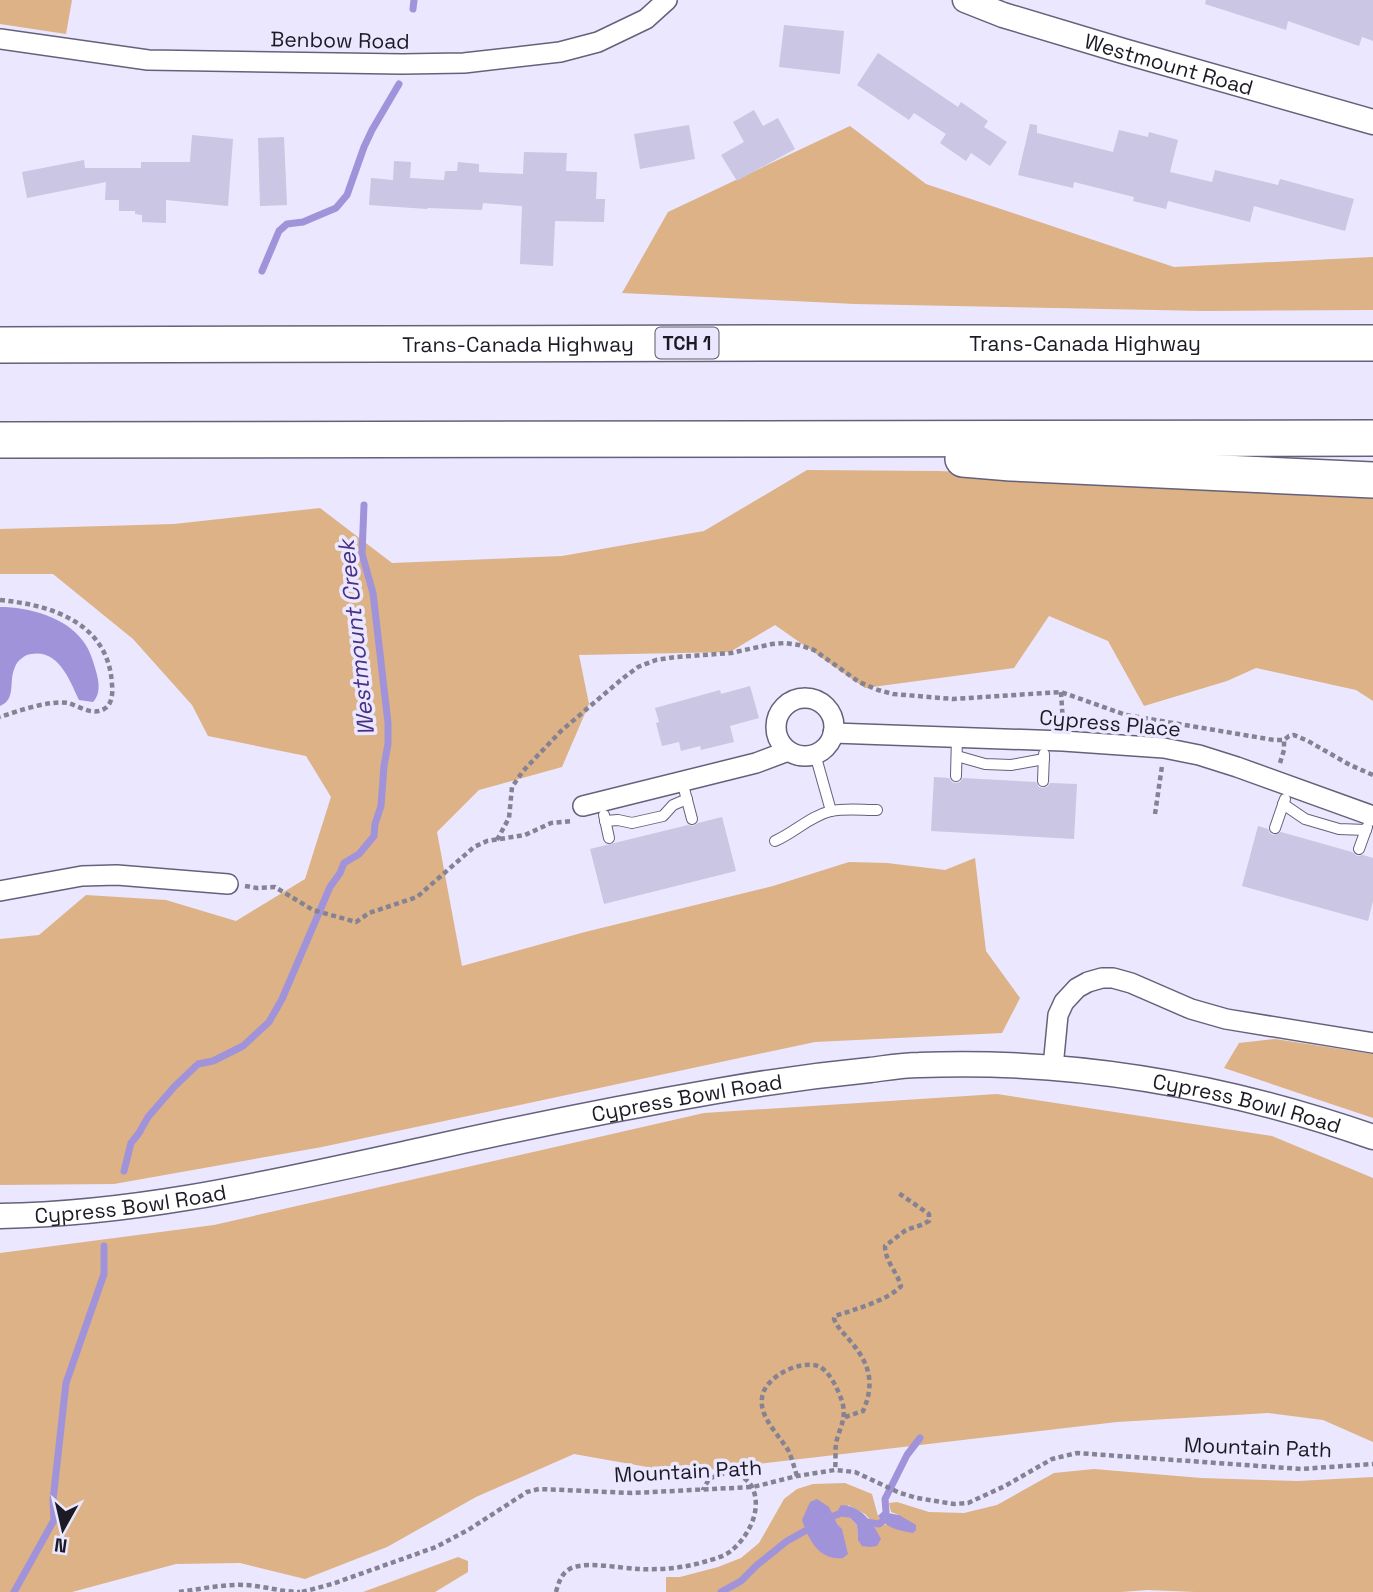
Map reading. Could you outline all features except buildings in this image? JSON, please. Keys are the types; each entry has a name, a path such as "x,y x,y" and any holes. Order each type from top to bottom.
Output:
{"highway":[{"name":"Trans-Canada Highway","path":"0,345 1373,343"},
{"path":"0,440 1373,438"},
{"path":"765,439 1011,463 1373,481"}],"street":[{"name":"Benbow Road","path":"0,39 148,60 464,63 560,52 598,41 646,19 667,0"},
{"name":"Westmount Road","path":"965,0 1003,15 1110,47 1373,122"},
{"path":"809,698 824,706 833,721 833,733 827,745 815,754 796,755 788,751 778,738 776,729 779,713 792,701 809,698"},
{"name":"Cypress Place","path":"833,733 957,746 1164,748 1212,759 1287,795 1370,820"},
{"path":"596,809 684,790 788,751"},
{"path":"0,891 82,876 106,875 228,884"},
{"path":"1053,1067 1058,1015 1064,1002 1077,988 1102,978 1131,983 1191,1009 1226,1019 1373,1043"},
{"name":"Cypress Bowl Road","path":"0,1216 121,1208 222,1192 531,1126 772,1082 915,1065 1053,1067 1126,1075 1233,1096 1306,1115 1373,1137"}],"lane":[{"path":"957,746 985,764 1012,765 1051,747"},
{"path":"956,776 957,746"},
{"path":"1043,781 1051,747"},
{"path":"815,754 831,811"},
{"path":"596,809 632,824 663,816 684,790"},
{"path":"684,790 692,819"},
{"path":"1275,828 1287,795"},
{"path":"596,809 608,838"},
{"path":"775,841 831,811 877,810"},
{"path":"1359,849 1370,820"}],"path":[{"path":"0,600 28,603 56,611 76,621 93,636 107,657 113,691 110,702 101,711 87,710 66,703 22,708 0,717"},
{"path":"497,840 509,818 512,787 523,771 561,731 638,667 656,660 731,653 785,643 814,650 859,682 893,694 953,699 1061,692 1126,715 1274,740 1284,740 1294,734 1373,775"},
{"path":"1051,747 1061,692"},
{"path":"1155,814 1164,748"},
{"path":"228,884 257,888 275,887 313,910 356,922 369,913 417,897 474,847 487,841 525,835 551,823 580,820 596,809"},
{"path":"845,1418 863,1411 870,1386 865,1360 837,1327 835,1316 869,1305 901,1286 888,1260 885,1246 906,1230 929,1221 929,1214 897,1192"},
{"path":"797,1475 789,1453 768,1420 762,1398 765,1389 776,1376 805,1365 818,1366 825,1371 842,1403 845,1418 836,1444 835,1470"},
{"name":"Mountain Path","path":"179,1592 247,1585 301,1592 331,1584 436,1547 527,1492 539,1489 632,1493 753,1487 797,1475 835,1470 855,1472 900,1493 933,1502 954,1504 968,1503 1005,1486 1052,1459 1077,1454 1301,1469 1373,1464"},
{"path":"556,1592 561,1577 575,1567 680,1567 730,1553 752,1525 756,1499 753,1487 738,1475 727,1473 716,1475 708,1481 703,1490"}],"shaded area":[{"path":"0,0 72,0 66,34 0,24"},
{"path":"850,126 926,184 1174,267 1373,257 1373,310 1206,311 855,304 622,293 668,212"},
{"path":"807,470 938,471 1373,489 1373,701 1356,690 1256,668 1227,681 1144,706 1108,641 1049,616 1014,668 865,688 775,625 730,652 579,655 589,704 562,767 479,790 437,832 462,966 585,932 773,886 849,862 887,863 945,870 975,858 986,951 1020,998 1002,1033 815,1042 322,1147 114,1184 0,1185 0,939 39,935 86,895 166,900 236,921 305,879 331,797 306,756 208,736 192,705 133,639 53,574 0,574 0,529 174,524 320,508 392,563 562,556 704,531"},
{"path":"0,607 46,615 76,633 88,648 97,675 96,699 93,702 79,700 56,661 49,656 31,654 23,657 16,665 9,699 0,706"},
{"path":"1275,1039 1373,1054 1373,1118 1224,1068 1239,1043"},
{"path":"997,1094 1272,1136 1373,1178 1373,1442 1323,1420 1268,1413 1117,1422 681,1473 574,1454 476,1497 387,1547 305,1579 240,1563 176,1564 72,1592 0,1592 0,1253 214,1225 704,1113"},
{"path":"1094,1469 1201,1478 1298,1481 1373,1477 1373,1592 666,1592 666,1577 680,1577 741,1558 759,1543 784,1499 797,1489 813,1484 845,1483 872,1494 878,1516 885,1525 899,1515 891,1512 889,1503 897,1502 929,1512 964,1513 997,1505 1054,1473","holes":["848,1505 865,1514 874,1524 858,1540 857,1525 849,1517"]},
{"path":"817,1499 829,1507 842,1529 848,1554 843,1558 821,1553 808,1535 802,1520 810,1502"},
{"path":"841,1505 855,1508 870,1521 881,1539 877,1546 862,1546 858,1540 857,1525 838,1510"},
{"path":"882,1512 899,1515 916,1525 916,1530 913,1533 890,1526 878,1516"},
{"path":"458,1557 468,1561 468,1572 435,1592 363,1592"}],"waterway":[{"name":"Westmount Creek","path":"413,9 414,0"},
{"name":"Westmount Creek","path":"262,271 279,231 287,224 303,222 336,208 347,195 364,147 399,84"},
{"name":"Westmount Creek","path":"124,1171 131,1143 148,1117 174,1087 198,1064 213,1061 243,1046 269,1022 282,999 330,887 344,863 359,854 374,836 381,806 388,723 373,593 362,554 364,505"},
{"name":"Westmount Creek","path":"14,1592 54,1520 53,1500 66,1383 104,1274 104,1246"},
{"path":"866,1522 879,1524 884,1520 885,1499 907,1455 920,1438"},
{"path":"824,1520 841,1513 849,1514"},
{"path":"721,1592 741,1581 787,1541 814,1526"}]}
